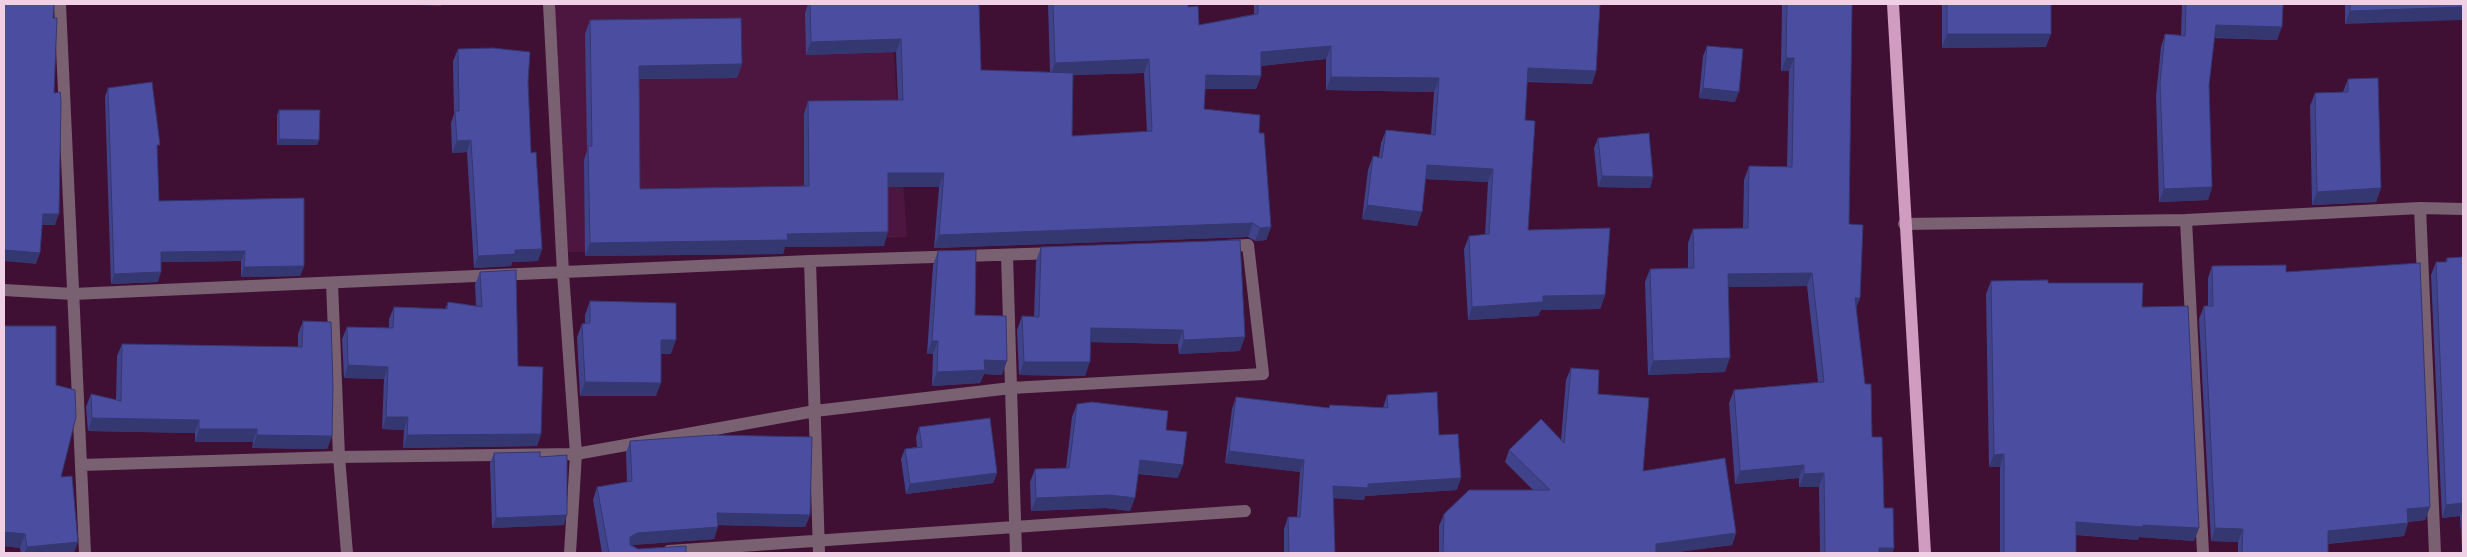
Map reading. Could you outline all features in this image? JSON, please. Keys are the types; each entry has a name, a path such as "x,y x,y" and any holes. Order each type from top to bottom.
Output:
{"main road":[{"path":"1893,4 1904,224 1925,553"}],"street":[{"path":"60,4 85,553"},
{"path":"550,4 563,274 576,454 570,553"},
{"path":"1904,224 2186,220 2420,208 2463,208"},
{"path":"2420,208 2435,553"},
{"path":"2186,220 2204,553"},
{"path":"81,465 339,457 576,454 815,410 1011,388 1263,374 1248,245 1210,247"},
{"path":"4,290 73,294 563,274 810,261 1065,253"},
{"path":"1007,255 1016,553"},
{"path":"810,261 819,553"},
{"path":"332,283 339,457 347,553"},
{"path":"653,552 1245,511"}],"shaded area":[{"path":"549,4 890,4 907,237 555,253"}],"building":[{"path":"4,4 54,4 53,18 57,18 54,93 60,92 61,100 59,214 43,214 40,253 4,250"},
{"path":"810,4 979,4 981,70 1073,73 1072,136 1152,131 1149,59 1055,63 1053,4 1188,4 1188,7 1198,6 1199,25 1258,14 1258,4 1600,4 1596,71 1528,68 1525,120 1535,121 1528,230 1610,228 1605,295 1543,296 1543,302 1472,307 1469,236 1489,234 1493,169 1427,165 1422,212 1367,205 1373,156 1382,158 1386,130 1435,135 1439,78 1331,77 1331,46 1261,52 1261,76 1206,75 1204,109 1260,115 1259,133 1264,133 1271,227 1260,228 1253,223 939,235 944,173 888,173 888,232 787,234 788,240 590,243 588,146 592,146 590,20 741,18 742,64 639,66 640,189 809,186 808,101 903,100 901,39 811,42"},
{"path":"1787,4 1852,4 1849,224 1863,225 1860,298 1855,298 1865,384 1871,384 1872,437 1882,437 1884,508 1893,508 1894,548 1879,548 1879,553 1825,553 1824,473 1804,474 1804,465 1740,471 1734,390 1824,382 1812,273 1728,274 1730,358 1653,361 1650,269 1694,268 1693,229 1748,228 1749,166 1792,167 1794,58 1786,58"},
{"path":"1947,4 2051,4 2051,34 1947,34"},
{"path":"2186,4 2283,4 2282,27 2216,25 2209,85 2212,187 2164,189 2160,83 2165,34 2185,36"},
{"path":"2350,4 2463,4 2463,7 2350,11"},
{"path":"1707,46 1743,49 1739,92 1703,88"},
{"path":"493,48 530,52 528,82 531,153 536,152 542,249 515,250 515,254 478,256 471,140 457,141 455,111 459,111 458,49"},
{"path":"2378,78 2381,188 2317,192 2315,93 2348,92 2348,79"},
{"path":"152,82 160,145 157,145 159,201 304,198 304,266 244,267 245,251 161,252 161,272 114,274 108,88"},
{"path":"279,110 320,110 319,140 279,139"},
{"path":"1649,133 1653,177 1602,176 1598,138"},
{"path":"1240,240 1245,337 1184,340 1183,330 1091,328 1090,362 1024,362 1022,316 1039,317 1041,247"},
{"path":"976,250 975,315 1006,316 1007,361 984,360 985,370 937,372 938,341 932,341 938,251"},
{"path":"2463,257 2463,503 2446,505 2436,262 2447,262 2447,258"},
{"path":"2420,263 2430,507 2407,509 2408,523 2328,531 2328,553 2242,553 2243,529 2215,528 2204,306 2213,306 2212,266 2286,265 2286,272"},
{"path":"516,270 518,366 543,367 541,434 407,435 408,417 386,417 388,367 348,365 347,327 393,328 394,307 447,309 448,302 482,307 480,272"},
{"path":"2048,280 2048,283 2143,283 2142,307 2188,306 2199,528 2143,525 2143,527 2076,522 2076,553 2004,553 2004,454 1994,455 1991,281"},
{"path":"590,301 676,303 676,340 661,340 661,383 585,382 582,324 590,323"},
{"path":"303,321 331,322 332,436 257,435 257,429 199,429 199,420 92,418 91,394 121,401 122,344 302,347"},
{"path":"4,326 56,326 56,385 75,390 76,417 61,477 72,476 78,542 27,547 25,534 4,532"},
{"path":"1571,368 1599,370 1598,394 1649,398 1643,471 1725,458 1736,533 1656,544 1656,553 1443,553 1444,514 1469,490 1550,490 1509,450 1541,419 1564,443"},
{"path":"1437,392 1439,435 1458,434 1461,478 1368,484 1368,488 1333,486 1335,553 1289,553 1288,517 1300,517 1304,460 1229,451 1236,397 1329,408 1330,405 1388,408 1387,395"},
{"path":"1092,402 1168,411 1166,430 1187,432 1183,465 1140,460 1135,498 1110,495 1036,498 1035,469 1069,468 1077,404"},
{"path":"990,418 997,473 910,484 905,449 922,447 919,427"},
{"path":"713,435 812,437 810,515 717,513 718,527 637,533 630,537 630,545 638,549 686,546 686,553 609,553 597,487 632,481 630,441"},
{"path":"540,452 540,457 567,455 567,515 496,518 494,453"}]}
